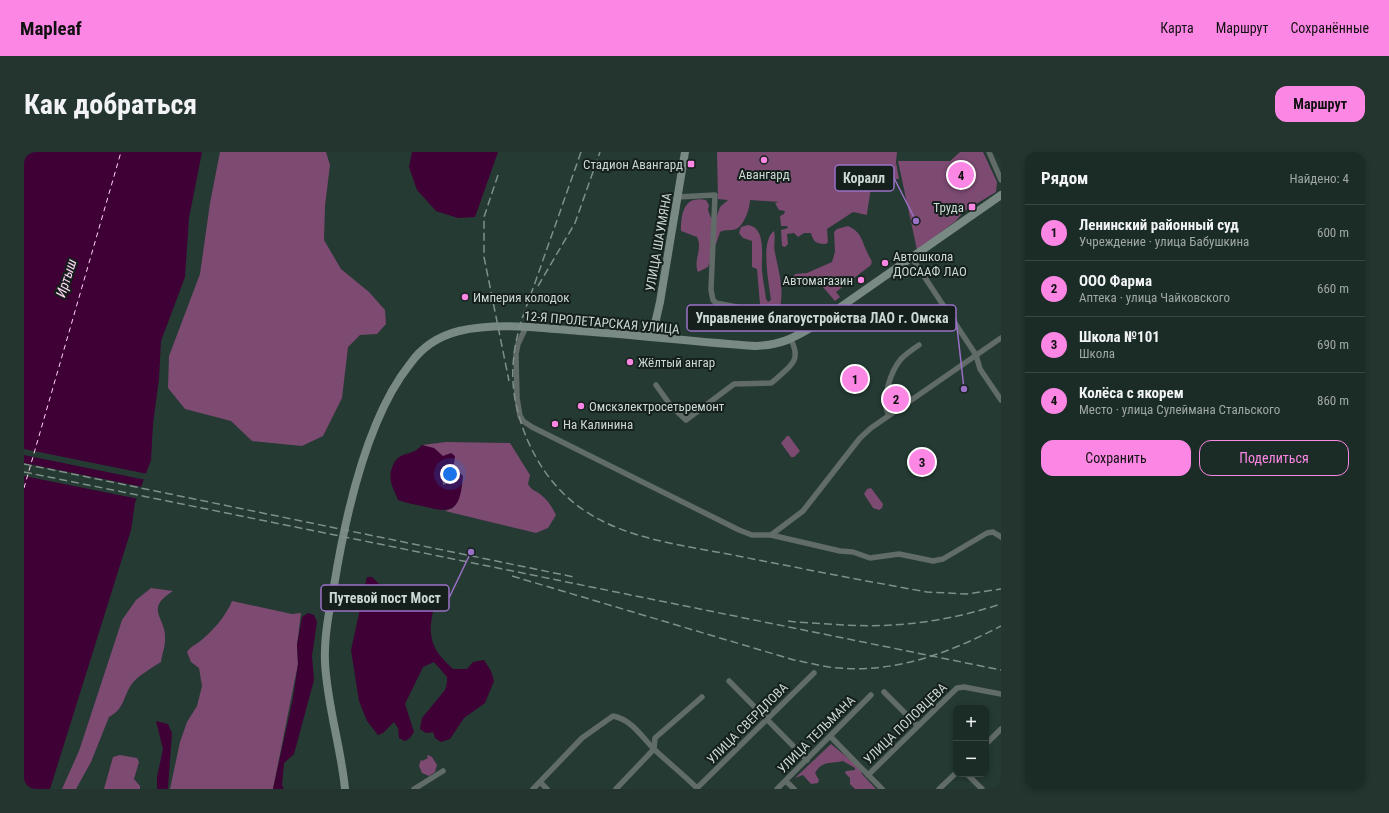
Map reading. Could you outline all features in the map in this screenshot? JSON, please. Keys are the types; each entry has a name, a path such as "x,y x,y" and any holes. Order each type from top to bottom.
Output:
{"main road":[{"name":"УЛИЦА ШАУМЯНА","path":"652,337 660,302 685,152"},
{"name":"12-Я ПРОЛЕТАРСКАЯ УЛИЦА","path":"345,789 326,674 325,652 329,611 339,551 364,456 381,415 404,371 416,356 430,344 445,336 459,331 498,326 755,346 778,344 791,340 812,327 1001,195"}],"street":[{"path":"988,152 1001,180"},
{"path":"678,197 715,196 711,290 713,300 716,304 803,320 812,327"},
{"path":"912,258 976,355 980,368 1001,400"},
{"path":"526,327 518,344 515,361 517,398 523,421 532,427 740,530 752,535 771,535 840,551 853,552 870,558 899,554 933,561 943,559 987,533 993,532 1001,537"},
{"path":"771,535 803,512 860,438 870,428 1001,338"},
{"path":"656,385 671,406 684,420 734,384 772,383 795,360 796,350 791,340"},
{"path":"889,415 884,403 889,383 900,360 919,345"},
{"name":"УЛИЦА СВЕРДЛОВА","path":"697,789 814,673"},
{"path":"730,681 807,760"},
{"name":"УЛИЦА ПОЛОВЦЕВА","path":"868,775 917,725 957,688 964,687 1001,694"},
{"path":"884,692 917,725"},
{"name":"УЛИЦА ТЕЛЬМАНА","path":"777,789 871,695"},
{"path":"616,789 654,749 655,738 702,697"},
{"path":"533,789 582,738 613,716 620,718 633,726 654,749 697,789"},
{"path":"989,741 1001,729"},
{"path":"830,736 882,789"},
{"path":"414,789 442,771"},
{"path":"939,789 953,776"},
{"path":"970,777 982,789"},
{"path":"786,781 794,789"},
{"path":"540,782 547,789"}],"shaded area":[{"path":"220,152 326,152 330,165 325,206 324,240 341,269 369,292 385,310 386,324 377,334 360,335 348,347 342,398 323,436 302,446 252,441 231,421 185,409 168,388 169,356 200,274 210,203"},
{"path":"717,152 897,152 896,162 899,179 883,179 881,181 871,182 867,215 853,212 827,229 828,242 826,244 816,242 811,233 804,233 798,237 794,233 787,234 788,244 785,247 782,246 781,230 788,228 787,226 781,226 780,216 784,214 785,211 779,210 775,203 779,202 750,200 748,212 742,224 736,229 720,232 716,244 710,243 710,261 708,267 698,272 697,263 699,241 697,237 681,231 682,218 685,207 693,200 706,200 709,205 708,210 711,218 716,218 720,207 728,200 718,199"},
{"path":"960,152 983,152 997,182 996,192 963,212 956,221 917,250 898,161 950,161"},
{"path":"748,225 754,227 761,237 762,275 766,299 768,302 771,300 767,274 766,253 767,243 774,231 774,250 780,275 781,289 781,304 779,311 775,313 760,304 757,269 752,267 752,241 743,238 739,233 741,227"},
{"path":"848,226 853,228 859,234 872,263 836,292 840,297 835,301 822,286 813,280 804,279 793,283 791,281 795,274 807,273 832,262 835,252 834,232 837,229"},
{"path":"787,436 789,436 800,451 794,457 791,457 781,443"},
{"path":"446,442 510,443 530,475 529,486 545,499 556,515 548,528 536,533 445,511 453,508 456,474 449,483 443,485 441,469 443,466 448,466 438,452 422,445"},
{"path":"871,488 883,504 882,508 879,510 873,508 864,494 867,489"},
{"path":"151,588 173,591 159,603 158,614 165,632 165,643 161,662 137,678 128,690 123,703 118,710 109,717 91,762 76,789 62,789 79,751 122,620 136,600"},
{"path":"232,601 292,614 301,613 297,645 298,664 273,789 170,789 180,742 187,722 197,706 202,686 199,668 191,662 187,652 191,647 214,629"},
{"path":"831,744 860,768 862,774 876,789 855,789 850,784 850,778 845,773 846,771 855,770 855,768 843,761 828,763 821,766 815,773 819,780 818,783 811,784 803,775 795,778"},
{"path":"120,755 137,758 139,762 134,779 140,786 140,789 104,789 113,757"},
{"path":"428,755 432,757 437,765 435,772 429,776 422,773 419,766 421,759 422,761 428,758"}],"water":[{"name":"Иртыш","path":"24,152 202,152 189,218 185,277 161,341 151,460 135,503 131,530 50,789 24,789"},
{"path":"412,152 498,152 475,217 458,218 436,211 417,190 409,167"},
{"path":"422,445 434,448 443,456 451,453 455,456 454,464 443,466 441,469 443,485 448,483 460,473 463,476 460,496 454,507 442,510 433,509 398,500 391,482 392,466 400,457 416,450"},
{"path":"367,577 372,577 379,584 433,594 435,602 431,621 431,637 436,650 453,669 467,669 473,662 484,660 491,671 494,681 485,703 464,718 450,739 441,742 435,738 433,732 426,733 420,729 422,718 445,690 447,683 447,677 434,662 423,667 405,704 414,732 410,738 405,741 399,738 398,728 394,722 383,733 378,735 367,721 359,701 351,650"},
{"path":"308,613 314,615 317,622 312,656 314,680 294,754 284,763 282,785 284,789 273,789 293,698 298,664 297,645 302,617"},
{"path":"156,721 168,724 172,733 168,789 157,789 157,777 163,749"}],"pier":[{"path":"24,449 148,474 146,480 24,455"},
{"path":"24,463 143,487 139,499 24,476"}],"ferry route":[{"path":"24,488 121,152"}],"railway":[{"path":"581,152 517,335 513,366 513,388 520,419 527,439 545,471 566,496 590,514 617,528 677,545 927,592 967,594 1001,589"},
{"path":"538,286 575,223 600,152"},
{"path":"498,175 484,217 484,257 509,381"},
{"path":"24,464 574,577"},
{"path":"24,472 1001,670"},
{"path":"512,576 794,660 829,667 852,669 874,668 918,660 960,645 1001,626"},
{"path":"788,621 873,626 894,625 958,616 1001,604"}],"place":[{"name":"Авангард","path":"764,160"},
{"name":"Стадион Авангард","path":"691,164"},
{"name":"Колёса с якорем","path":"961,175"},
{"name":"Труда","path":"972,207"},
{"name":"Коралл","path":"916,221"},
{"name":"Автошкола ДОСААФ ЛАО","path":"885,263"},
{"name":"Автомагазин","path":"861,280"},
{"name":"Империя колодок","path":"465,297"},
{"name":"Жёлтый ангар","path":"630,362"},
{"name":"Ленинский районный суд","path":"855,379"},
{"name":"Управление благоустройства ЛАО г. Омска","path":"964,389"},
{"name":"ООО Фарма","path":"896,399"},
{"name":"Омскэлектросетьремонт","path":"581,406"},
{"name":"На Калинина","path":"555,424"},
{"name":"Школа №101","path":"922,462"},
{"name":"Путевой пост Мост","path":"471,552"}]}
